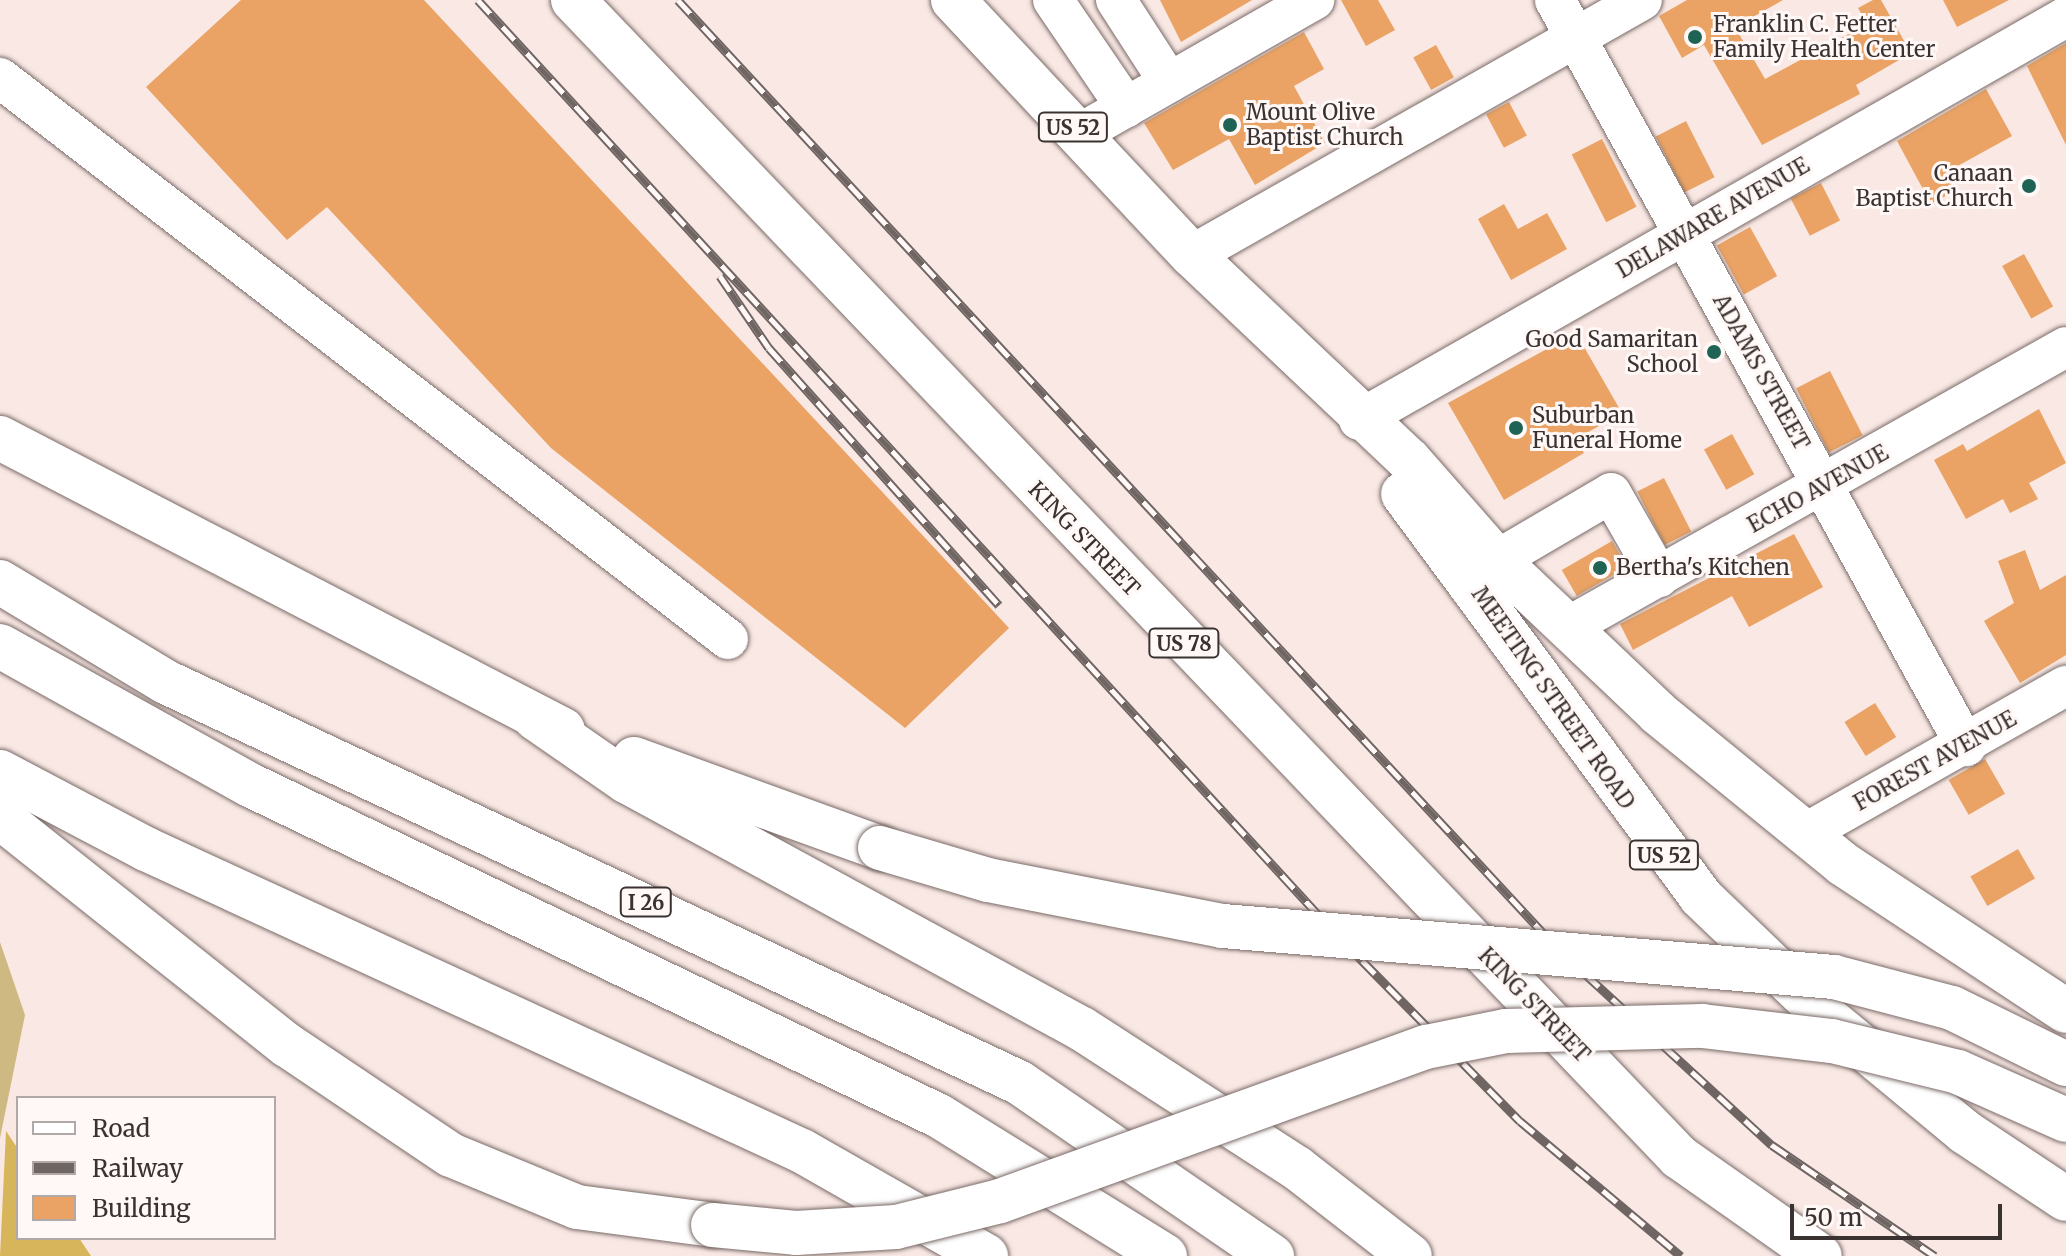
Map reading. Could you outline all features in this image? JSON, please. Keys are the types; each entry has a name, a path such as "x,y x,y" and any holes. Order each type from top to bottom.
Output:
{"main road":[{"name":"KING STREET","path":"573,0 1679,1157 1820,1256"},
{"name":"MEETING STREET ROAD","path":"968,4 1079,134 1192,255 1359,420 1409,460 1497,560 1568,627 1804,834 2066,1011"},
{"name":"MEETING STREET ROAD","path":"1359,420 1383,469 1700,896 1826,1017 1954,1123 2066,1199"},
{"path":"0,438 535,718 880,848 988,880 1223,926 1834,977 1952,1008 2066,1064"},
{"name":"I 26","path":"0,582 166,682 1020,1083 1272,1256"},
{"path":"0,646 250,785 939,1116 1165,1256"},
{"path":"535,718 626,781 1082,1029 1297,1168 1410,1256"},
{"path":"0,772 174,863 802,1151 986,1256"},
{"path":"0,817 287,1045 451,1155 577,1207 796,1233 911,1224 1000,1201 1426,1047 1506,1031 1702,1026 1832,1041 1958,1072 2066,1120"}],"street":[{"path":"1053,0 1126,107"},
{"path":"1116,0 1169,82"},
{"path":"1079,134 1314,0"},
{"name":"ADAMS STREET","path":"1555,0 1966,746"},
{"path":"1192,255 1642,0"},
{"name":"DELAWARE AVENUE","path":"1359,420 2066,17"},
{"path":"0,78 728,639"},
{"name":"ECHO AVENUE","path":"1568,627 1824,487 2066,347"},
{"path":"1497,560 1611,493 1659,577"},
{"name":"FOREST AVENUE","path":"1804,834 1966,746 2066,686"}],"shaded area":[{"path":"0,942 25,1015 0,1138"},
{"path":"6,1131 16,1146 16,1240 80,1240 91,1256 0,1256"}],"building":[{"path":"241,0 424,0 1009,628 905,728 551,448 327,207 287,240 146,87"},
{"path":"1160,0 1252,0 1181,42"},
{"path":"1341,0 1378,0 1395,30 1366,46"},
{"path":"1687,0 1783,0 1735,27 1765,79 1867,24 1858,8 1873,0 1881,0 1911,53 1856,85 1860,94 1762,145 1704,45 1682,58 1659,16"},
{"path":"1943,0 2009,0 1957,27"},
{"name":"Mount Olive Baptist Church","path":"1304,32 1324,69 1294,86 1325,143 1255,185 1229,139 1173,170 1144,123"},
{"path":"2066,43 2066,145 2027,66"},
{"path":"1436,45 1454,77 1431,90 1413,58"},
{"path":"1986,89 2012,136 1945,173 1955,191 1931,204 1897,141"},
{"path":"1509,102 1527,136 1504,148 1486,114"},
{"path":"1686,121 1715,177 1684,193 1656,136"},
{"path":"1602,139 1637,207 1606,222 1572,154"},
{"path":"1821,183 1840,220 1810,236 1791,198"},
{"path":"1504,204 1518,229 1547,213 1567,249 1511,280 1478,219"},
{"path":"1750,227 1777,276 1744,294 1717,245"},
{"path":"2024,254 2053,306 2031,319 2002,266"},
{"name":"Suburban Funeral Home","path":"1576,333 1622,413 1576,439 1584,453 1504,500 1448,403"},
{"path":"1830,371 1863,435 1829,452 1796,388"},
{"path":"2039,409 2066,463 2029,483 2038,499 2010,513 2003,499 1966,519 1934,460 1963,444 1967,451"},
{"path":"1732,434 1754,474 1726,490 1704,450"},
{"path":"1664,478 1691,531 1665,545 1637,492"},
{"path":"1794,534 1823,587 1749,627 1732,596 1633,650 1620,624"},
{"name":"Bertha's Kitchen","path":"1612,541 1627,567 1577,596 1562,570"},
{"path":"2025,550 2040,590 2066,575 2066,655 2020,683 1984,621 2014,603 1998,561"},
{"path":"1875,703 1896,737 1866,756 1844,722"},
{"path":"1985,759 2005,794 1969,815 1949,780"},
{"path":"2018,849 2035,878 1987,906 1970,876"}],"railway":[{"path":"478,0 1337,935 1520,1121 1681,1256"},
{"path":"678,0 1559,950 1772,1145 1935,1256"},
{"path":"720,276 769,348 999,605"}],"place":[{"name":"Franklin C. Fetter Family Health Center","path":"1695,37"},
{"name":"Mount Olive Baptist Church","path":"1230,125"},
{"name":"Canaan Baptist Church","path":"2029,186"},
{"name":"Good Samaritan School","path":"1714,352"},
{"name":"Suburban Funeral Home","path":"1516,428"},
{"name":"Bertha's Kitchen","path":"1600,568"}]}
